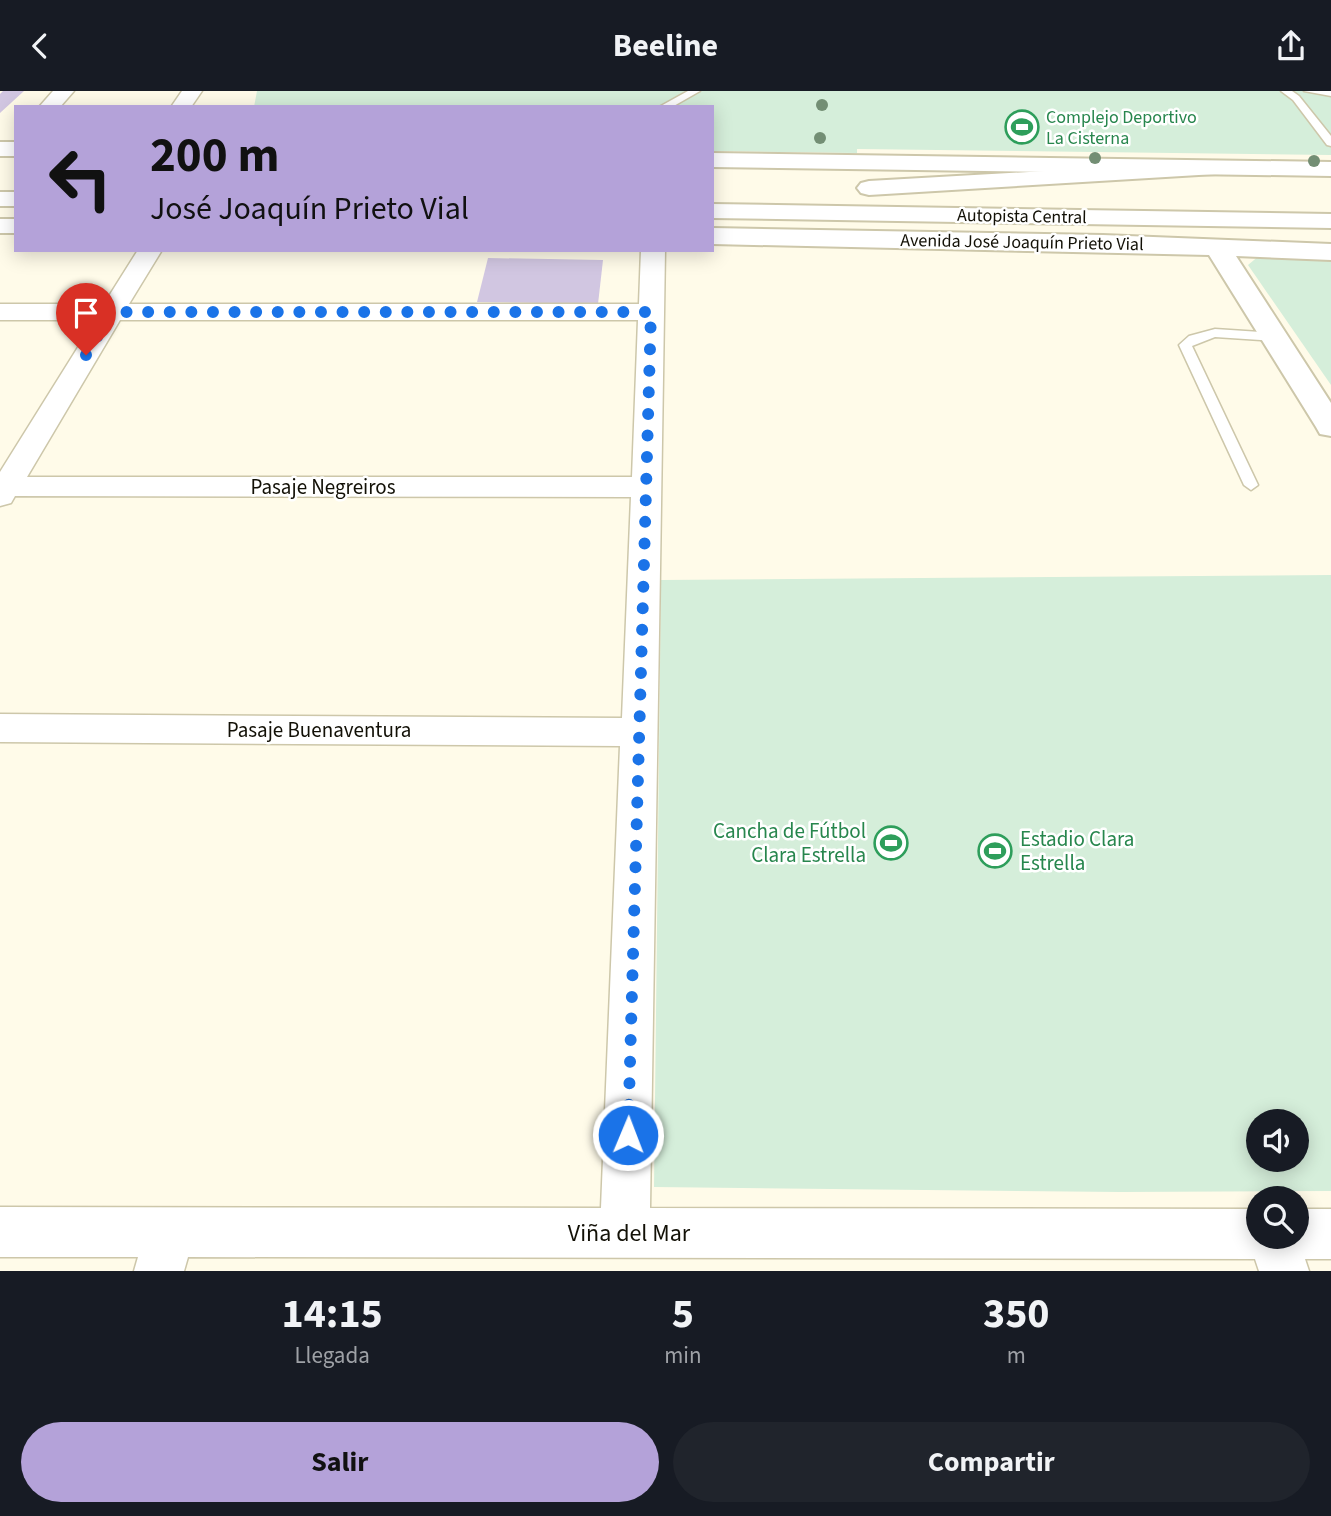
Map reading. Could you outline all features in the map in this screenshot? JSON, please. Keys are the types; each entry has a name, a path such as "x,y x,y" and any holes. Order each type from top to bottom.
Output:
{"main road":[{"path":"714,160 1331,169"},
{"path":"869,188 1224,168"},
{"name":"Autopista Central","path":"843,187 1195,193"},
{"name":"Autopista Central","path":"714,211 1331,221"},
{"path":"986,215 1170,233 1331,239"},
{"name":"Avenida José Joaquín Prieto Vial","path":"714,236 1090,243 1331,252"},
{"path":"1218,248 1331,427"}],"street":[{"path":"51,105 64,91"},
{"path":"2,490 149,252"},
{"path":"625,1233 653,252"},
{"path":"0,312 651,312"},
{"name":"Pasaje Negreiros","path":"2,490 646,488"},
{"name":"Pasaje Buenaventura","path":"0,728 639,732"},
{"name":"Viña del Mar","path":"0,1232 164,1252 625,1233 1246,1234"},
{"path":"1309,1234 1331,1234"},
{"path":"1277,1249 1284,1271"}],"lane":[{"path":"668,105 695,91"},
{"path":"1286,91 1296,98 1331,143"},
{"path":"1309,91 1331,93"},
{"path":"1251,485 1185,345 1192,338 1204,334 1274,337"}],"green space":[{"name":"Complejo Deportivo La Cisterna","path":"257,91 1331,91 1331,155 857,149 857,153 714,151 714,105 254,105"},
{"path":"1260,255 1331,256 1331,385 1248,265"},
{"name":"Estadio Clara Estrella","path":"1331,575 1331,1191 1309,1191 1309,1186 1246,1186 1246,1191 1121,1192 654,1187 661,580"}],"building":[{"path":"3,91 24,91 0,113 0,94"},
{"path":"488,258 603,260 598,304 477,302"}],"place":[{"name":"Complejo Deportivo La Cisterna","path":"1022,127"},
{"name":"Cancha de Fútbol Clara Estrella","path":"891,843"},
{"name":"Estadio Clara Estrella","path":"995,851"}],"route":[{"path":"86,355 112,312 651,312 628,1135"}]}
